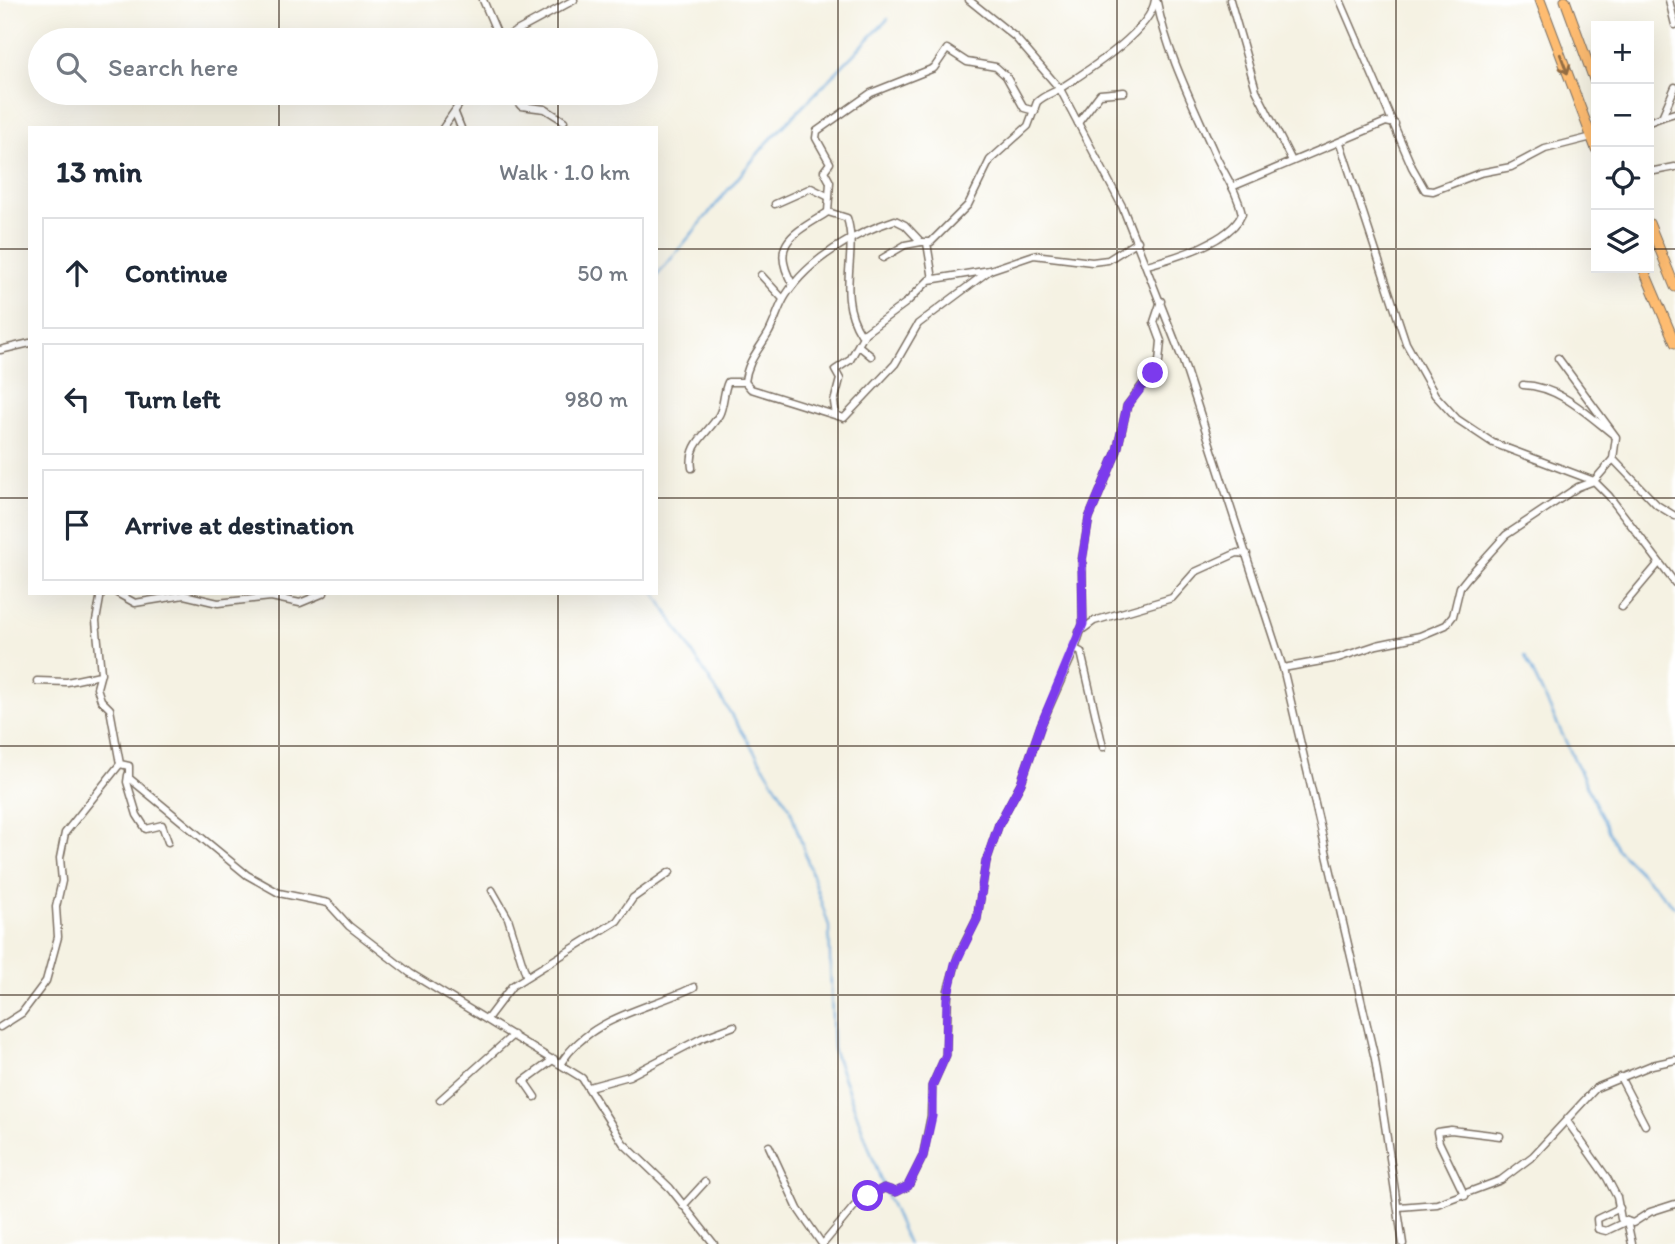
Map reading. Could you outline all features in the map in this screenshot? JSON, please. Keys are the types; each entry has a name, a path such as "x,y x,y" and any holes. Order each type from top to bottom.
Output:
{"highway":[{"path":"1540,0 1591,128"},
{"path":"1565,0 1596,84"},
{"path":"1654,235 1675,287"},
{"path":"1645,273 1675,343"}],"street":[{"path":"483,0 495,28"},
{"path":"555,0 559,8"},
{"path":"522,28 574,0"},
{"path":"969,0 1015,37 1060,89 1138,241 1161,301 1283,668 1367,1022 1403,1244"},
{"path":"883,258 905,245 924,242 943,232 968,205 990,160 1028,125 1041,98 1060,89 1139,30 1151,14 1156,0"},
{"path":"1147,265 1175,258 1233,230 1242,214 1234,186 1220,165 1181,80 1156,0"},
{"path":"1230,0 1256,90 1292,161"},
{"path":"1340,0 1416,176 1429,191 1511,167 1545,149 1591,137"},
{"path":"1671,2 1675,25"},
{"path":"828,212 830,182 824,171 830,163 816,138 817,131 871,93 934,68 947,50 967,62 996,67 1006,76 1024,108 1035,111"},
{"path":"1662,117 1675,87"},
{"path":"1078,123 1100,94 1124,92"},
{"path":"445,126 460,105"},
{"path":"521,105 545,109 564,121"},
{"path":"456,113 460,126"},
{"path":"1386,122 1390,113"},
{"path":"1654,120 1675,113"},
{"path":"1234,186 1386,122 1395,124"},
{"path":"1340,143 1406,344 1434,395 1457,419 1493,443 1594,481 1609,496 1675,583"},
{"path":"1654,171 1675,167"},
{"path":"775,204 811,188 829,197"},
{"path":"793,285 783,264 784,244 789,236 828,212 848,218 853,238 847,276 850,303 855,324 861,334 865,333"},
{"path":"745,382 751,359 768,335 783,299 793,285 853,238 895,220 905,225 924,242 933,279"},
{"path":"836,415 834,402 840,379 835,370 846,365 865,333 933,279 990,270 1034,255 1092,262 1108,260 1138,241"},
{"path":"692,468 690,458 696,442 719,415 728,382 745,382 751,389 844,418 852,412 860,398 885,375 919,324 990,270"},
{"path":"761,275 783,299"},
{"path":"769,1146 799,1209 822,1244 857,1203 884,1188 896,1192 908,1186 916,1176 932,1116 932,1086 946,1055 948,990 958,956 977,919 991,845 1002,816 1021,783 1041,725 1075,649 1085,617 1082,561 1089,518 1117,451 1127,406 1159,362 1161,341 1154,321 1161,301"},
{"path":"0,350 28,343"},
{"path":"859,346 871,356"},
{"path":"1283,668 1338,659 1377,645 1420,636 1446,625 1453,615 1460,587 1506,535 1578,487 1594,481 1613,459 1616,437 1558,358"},
{"path":"1523,385 1540,386 1552,391 1616,437"},
{"path":"1613,459 1657,505 1675,516"},
{"path":"1079,632 1094,621 1172,598 1195,572 1237,553 1247,554"},
{"path":"1622,607 1659,563"},
{"path":"0,1027 22,1013 46,981 58,937 56,906 62,881 60,858 65,833 120,764 110,709 97,688 101,673 96,621 101,595"},
{"path":"121,595 135,603 184,595 218,603 271,597 300,603 319,595"},
{"path":"1075,649 1081,652 1103,747"},
{"path":"37,681 68,682 96,678 101,673"},
{"path":"120,764 129,766"},
{"path":"129,766 127,782 140,822 146,829 162,825 168,842"},
{"path":"129,766 129,778 247,874 279,893 328,903 378,951 561,1063 589,1087 623,1143 670,1188 714,1244"},
{"path":"487,1019 512,986 617,921 633,898 670,872"},
{"path":"492,890 512,928 526,975"},
{"path":"561,1063 572,1046 602,1024 694,987"},
{"path":"589,1087 629,1076 702,1038 734,1026"},
{"path":"440,1100 513,1035"},
{"path":"536,1097 524,1081 554,1059"},
{"path":"1399,1207 1437,1204 1465,1196 1518,1170 1596,1088 1620,1077 1675,1060"},
{"path":"1620,1077 1645,1125"},
{"path":"1567,1121 1607,1178 1620,1208 1621,1219 1633,1223 1650,1212 1674,1207"},
{"path":"1465,1196 1438,1142 1437,1132 1451,1130 1500,1136"},
{"path":"683,1206 705,1182"},
{"path":"1620,1208 1601,1215 1597,1219 1598,1229 1606,1231 1627,1221"},
{"path":"1627,1221 1632,1244"}],"waterway":[{"path":"658,275 766,144 888,19"},
{"path":"656,595 790,808 829,926 833,1049 883,1186"},
{"path":"1525,656 1617,849 1675,907"},
{"path":"885,1191 908,1244"}],"route":[{"path":"868,1196 884,1188 896,1192 908,1186 916,1176 923,1156 932,1116 933,1081 938,1076 946,1055 947,999 955,964 977,919 986,862 1002,816 1021,783 1041,725 1075,649 1083,624 1085,617 1082,561 1089,518 1117,451 1127,406 1153,373"}]}
